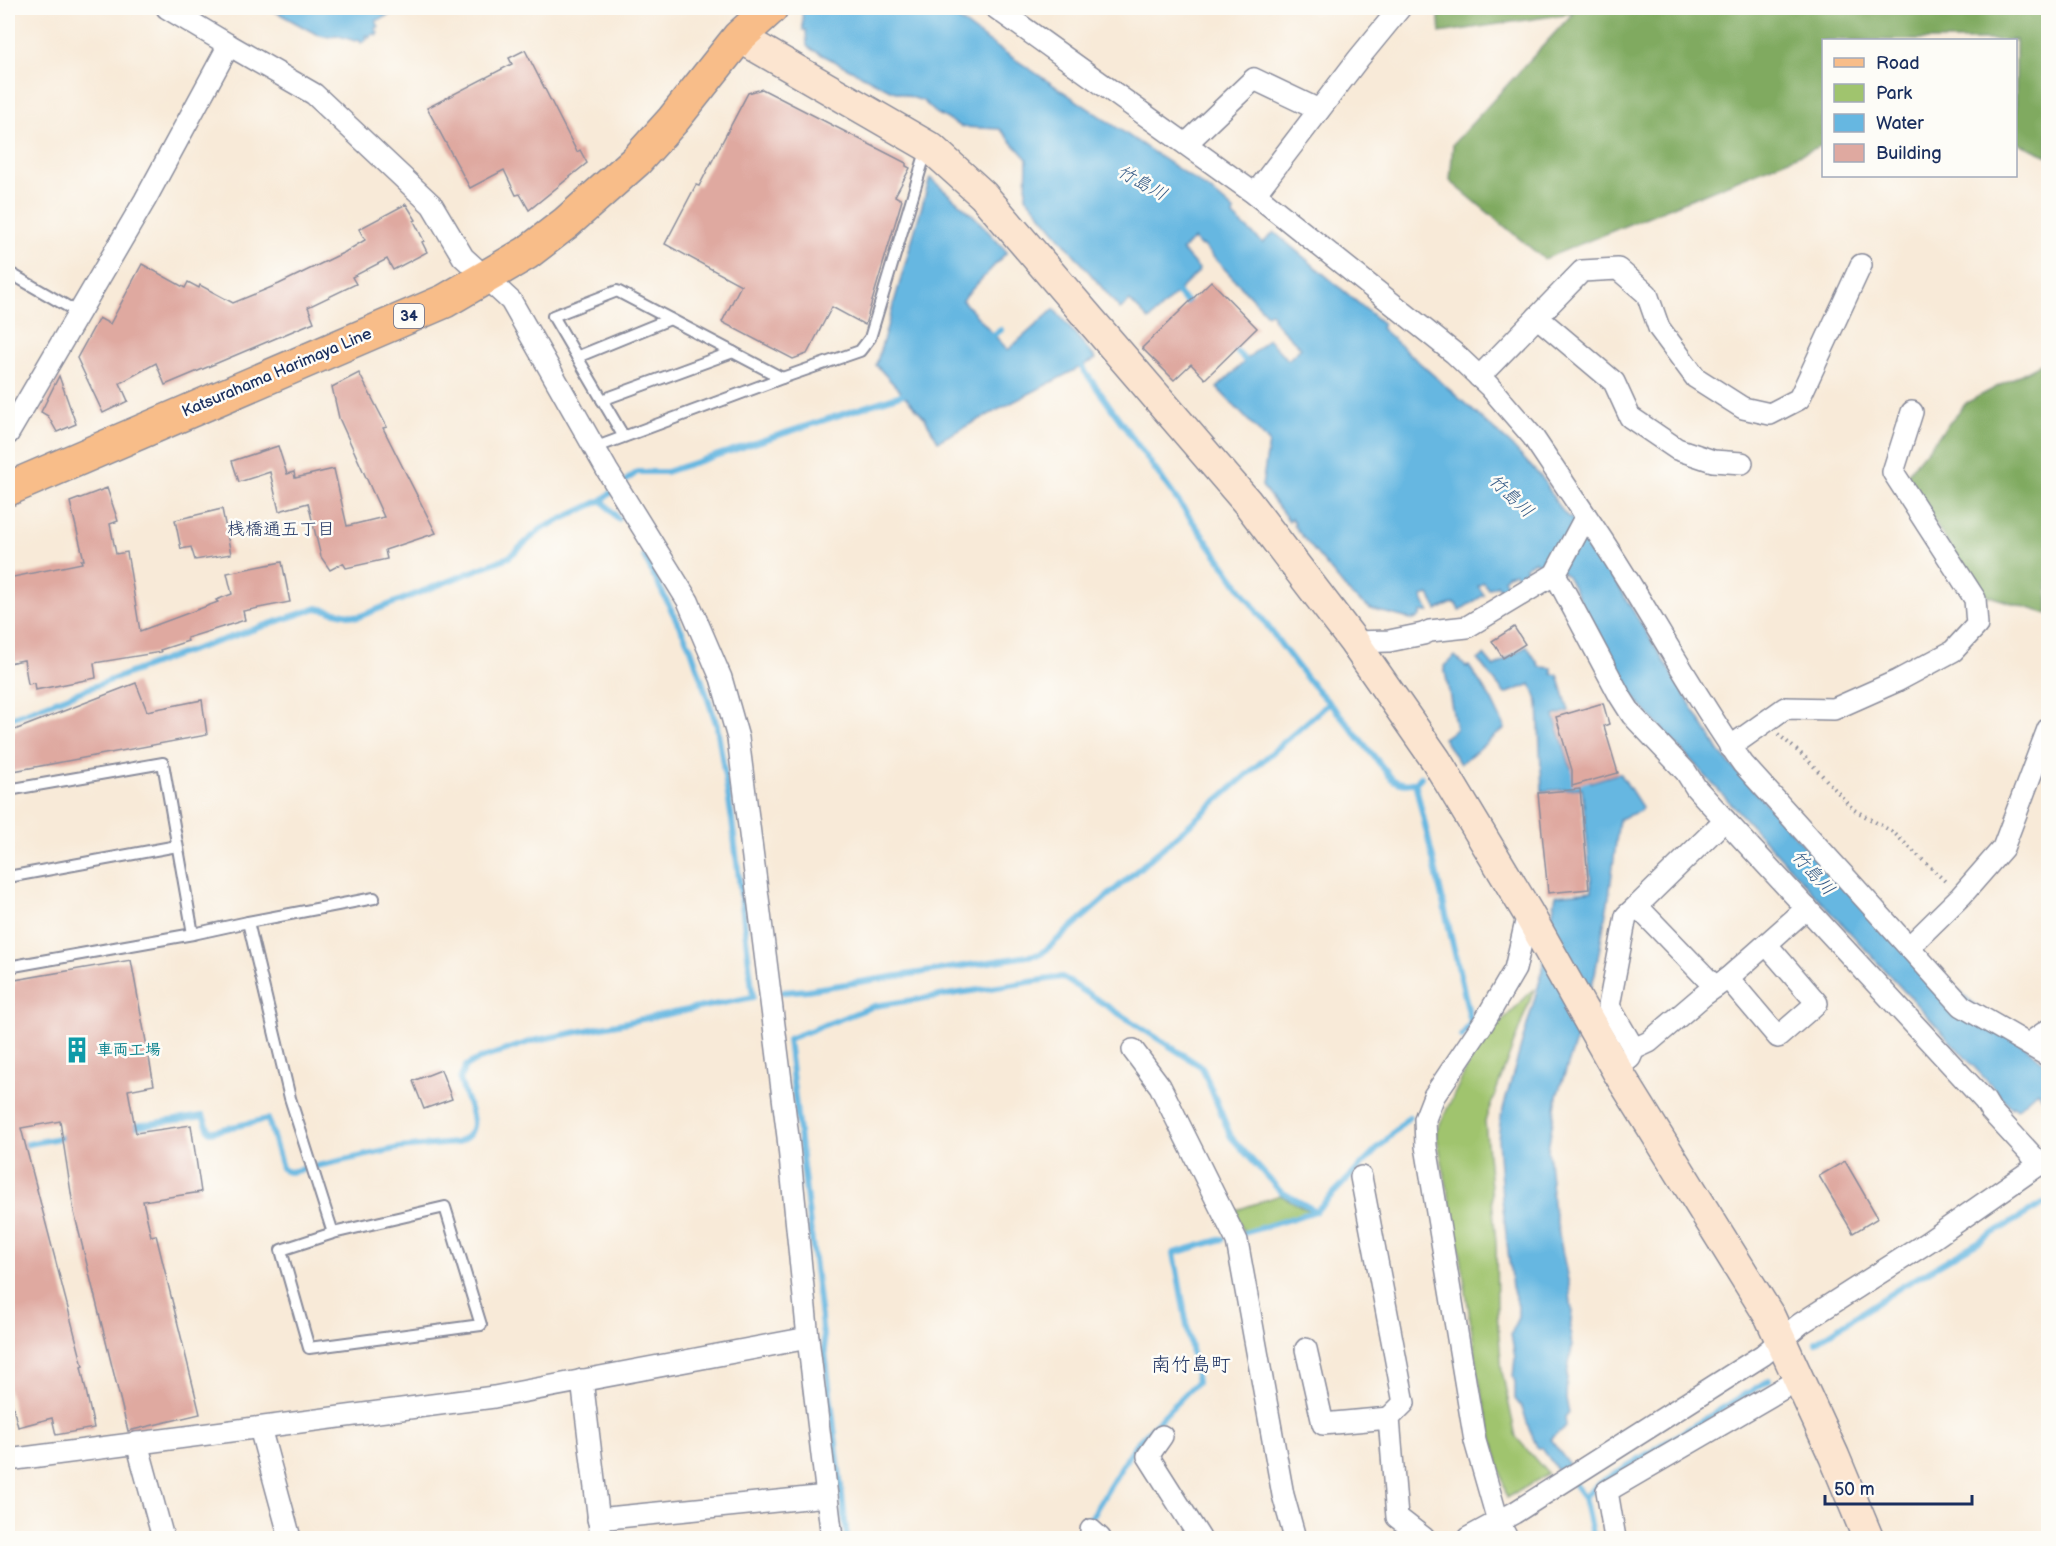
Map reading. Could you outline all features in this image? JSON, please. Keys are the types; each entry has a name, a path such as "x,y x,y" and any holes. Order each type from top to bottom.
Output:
{"main road":[{"name":"Katsurahama Harimaya Line","path":"8,489 445,301 527,253 566,223 629,167 673,120 744,22 771,8"}],"street":[{"path":"167,8 314,94 432,205 463,257 511,301 594,448 687,601 721,678 738,738 788,1137 808,1338 832,1539"},
{"path":"996,8 1255,194 1454,353 1479,376 1533,437 1584,519 1611,552 1717,728 1743,764 1962,1006 2049,1056"},
{"path":"1255,194 1400,8"},
{"path":"744,22 928,146 983,195 1247,502 1354,642 1436,760 1532,919 1594,1032 1625,1059"},
{"path":"8,434 145,200 229,45"},
{"path":"1186,144 1254,79 1319,110"},
{"path":"1479,376 1582,271 1618,269 1647,294 1659,328 1696,378 1743,408 1770,414 1799,399 1862,265"},
{"path":"1537,317 1614,382 1630,417 1677,449 1713,462 1742,463"},
{"path":"1730,747 1785,708 1834,709 1897,681 1953,651 1977,625 1975,599 1893,472 1912,412"},
{"path":"1354,642 1389,640 1430,631 1467,627 1557,571 1584,519"},
{"path":"1468,1539 1506,1524 1590,1466 1763,1355 1780,1339 2044,1165 1991,1111 1985,1101 1725,820 1696,788 1686,772 1625,706 1557,571"},
{"path":"1910,947 1961,896 2003,848 2049,729"},
{"path":"1725,820 1626,916 1610,1006 1625,1059 1770,1317 1834,1456 1868,1539"},
{"path":"1637,906 1722,982 1778,1037 1816,1003 1767,945"},
{"path":"1625,1059 1767,945 1807,908"},
{"path":"1506,1524 1475,1441 1426,1146 1425,1119 1434,1096 1484,1022 1515,969 1532,919"},
{"path":"2028,1044 2049,1030"},
{"path":"1133,1050 1160,1086 1237,1241 1283,1495 1295,1539"},
{"path":"1306,1349 1323,1424 1389,1418 1404,1403 1361,1177"},
{"path":"8,1460 494,1397 808,1338"},
{"path":"1615,1539 1607,1491 1799,1379"},
{"path":"582,1380 599,1529 827,1496"},
{"path":"1389,1418 1397,1517 1424,1539"},
{"path":"260,1428 290,1539"},
{"path":"1162,1436 1148,1456 1200,1539"},
{"path":"137,1443 163,1539"}],"lane":[{"path":"594,448 860,351 870,338 928,146"},
{"path":"8,272 79,313"},
{"path":"624,436 553,316 617,291 782,378"},
{"path":"577,357 670,319"},
{"path":"602,400 733,352"},
{"path":"8,790 163,763 193,934"},
{"path":"8,877 177,846"},
{"path":"8,967 193,934 374,898"},
{"path":"248,922 290,1098 333,1233"},
{"path":"445,1207 481,1325 309,1348 281,1250 333,1233 445,1207"}],"path":[{"path":"1764,722 1806,759 1853,810 1894,833 1961,896"}],"green space":[{"path":"1438,8 2048,8 2048,156 2017,142 2017,39 1822,39 1822,145 1544,259 1450,181 1453,144 1573,13 1440,33"},
{"path":"2048,360 2048,614 1979,593 1905,476 1966,403"},
{"path":"1534,989 1485,1121 1496,1243 1497,1312 1502,1372 1516,1437 1548,1474 1507,1498 1480,1386 1460,1251 1436,1132 1478,1045"},
{"path":"1280,1195 1310,1211 1244,1232 1234,1211"}],"water":[{"path":"269,8 395,8 397,11 376,21 379,27 375,28 378,33 376,35 374,33 369,38 368,35 365,36 367,39 361,43 359,39 355,41 336,35 329,37 316,34"},
{"name":"竹島川","path":"802,8 943,8 982,37 1211,191 1234,211 1233,216 1263,243 1274,232 1383,324 1381,328 1510,444 1543,479 1559,507 1587,535 1720,753 1879,924 2045,1063 2048,1069 2048,1105 2037,1091 2017,1109 2014,1106 2012,1108 1640,705 1567,576 1544,558 1542,559 1548,565 1544,569 1535,561 1525,567 1531,576 1521,578 1522,582 1515,573 1507,575 1504,579 1508,586 1501,590 1497,585 1488,589 1483,582 1478,586 1484,595 1460,610 1453,603 1437,610 1429,595 1422,597 1429,612 1421,612 1421,615 1414,620 1371,609 1351,595 1293,525 1295,523 1291,518 1289,521 1262,486 1269,442 1217,388 1268,339 1288,360 1301,348 1273,320 1273,315 1270,312 1267,314 1202,245 1200,246 1194,239 1182,250 1199,269 1198,272 1149,320 1130,301 1120,309 1026,197 1027,159 1000,129 962,127 936,113 923,101 890,90 811,49 807,46 806,30 803,30"},
{"path":"930,178 974,216 1007,252 962,300 1008,350 1054,309 1096,359 938,441 924,417 876,365"},
{"path":"1527,646 1540,667 1552,668 1552,674 1558,675 1569,711 1554,716 1571,768 1585,764 1591,782 1620,773 1642,807 1640,811 1619,819 1609,897 1595,974 1557,1096 1548,1149 1553,1204 1572,1311 1570,1331 1572,1347 1567,1375 1566,1400 1569,1412 1565,1417 1566,1426 1550,1439 1569,1464 1559,1472 1541,1447 1538,1449 1523,1409 1515,1399 1513,1377 1515,1358 1511,1334 1518,1317 1518,1306 1512,1287 1498,1139 1501,1116 1540,980 1556,895 1592,891 1582,788 1542,791 1538,703 1531,684 1505,694 1478,660 1484,655 1494,667"},
{"path":"1455,656 1466,667 1469,666 1491,699 1505,728 1460,764 1443,738 1456,729 1444,666"}],"building":[{"path":"525,50 577,152 580,150 587,163 529,210 520,194 516,195 504,170 470,188 427,108 512,64 509,58"},
{"path":"762,89 906,163 906,166 910,168 895,196 902,200 865,325 832,307 807,354 793,359 722,322 741,285 665,244 696,185 699,186 748,93"},
{"path":"406,204 416,220 414,221 427,252 393,270 387,259 352,277 356,284 308,307 314,322 165,385 156,363 120,383 128,401 103,413 77,358 99,318 110,324 142,264 185,288 188,282 199,288 200,285 233,303 345,252 365,240 359,229"},
{"path":"1211,281 1257,328 1205,379 1191,364 1174,380 1142,348"},
{"path":"359,373 387,427 383,428 436,533 385,550 387,559 346,568 343,563 330,570 321,557 308,503 279,511 270,472 239,482 232,461 278,446 287,474 294,472 295,478 334,469 347,526 384,517 339,418 332,387"},
{"path":"59,376 76,424 57,432 48,416 41,412"},
{"path":"107,488 118,521 110,524 116,554 127,552 140,631 218,602 216,600 232,594 227,573 282,562 290,602 243,611 245,620 187,638 188,641 160,650 161,652 94,663 96,678 35,690 34,683 28,684 24,660 8,663 8,578 82,563 81,560 84,560 70,502"},
{"path":"222,509 231,554 195,560 191,547 181,549 175,520"},
{"path":"1514,627 1525,644 1503,658 1492,641"},
{"path":"136,683 147,711 202,700 207,735 8,772 8,737 14,736 12,731"},
{"path":"1603,703 1609,724 1604,726 1618,773 1572,786 1572,770 1556,717"},
{"path":"1580,789 1589,889 1548,893 1538,793"},
{"path":"131,960 154,1085 128,1090 136,1133 191,1125 201,1192 143,1201 151,1236 156,1235 200,1414 128,1431 74,1212 60,1121 21,1128 83,1366 81,1367 94,1428 56,1435 52,1418 18,1427 8,1387 8,1000 11,1000 9,985 15,984 15,980"},
{"path":"441,1070 452,1099 424,1109 413,1081"},
{"path":"1845,1161 1878,1218 1853,1233 1819,1176"}],"waterway":[{"path":"1171,287 1192,307"},
{"path":"989,338 1001,330"},
{"path":"1229,344 1249,364"},
{"path":"1075,361 1081,366 1308,680 1343,718 1392,779 1407,784 1421,777"},
{"path":"8,719 172,657 317,608 358,617 509,557 541,529 602,500 637,472 666,472 910,392"},
{"path":"602,500 618,519"},
{"path":"129,1127 203,1116 210,1132 268,1119 282,1168 290,1172 399,1148 455,1143 471,1132 472,1116 460,1079 466,1066 477,1060 532,1041 753,997 732,820 717,726 691,649 644,556"},
{"path":"783,992 1041,954 1329,703"},
{"path":"1415,782 1471,1022 1462,1036"},
{"path":"847,1538 788,1039 874,1006 1062,977 1202,1067 1231,1137 1280,1191 1316,1211"},
{"path":"1244,1233 1316,1211 1409,1117"},
{"path":"8,1148 69,1136"},
{"path":"1816,1342 1901,1287 2048,1201"},
{"path":"1073,1538 1090,1519 1135,1445 1197,1382 1174,1253 1223,1239"},
{"path":"1584,1497 1598,1484 1769,1380"},
{"path":"1572,1481 1584,1497 1593,1538"}],"place":[{"name":"車両工場","path":"77,1050"}],"district":[{"name":"桟橋通五丁目","path":"281,529"},
{"name":"南竹島町","path":"1191,1365"}]}
